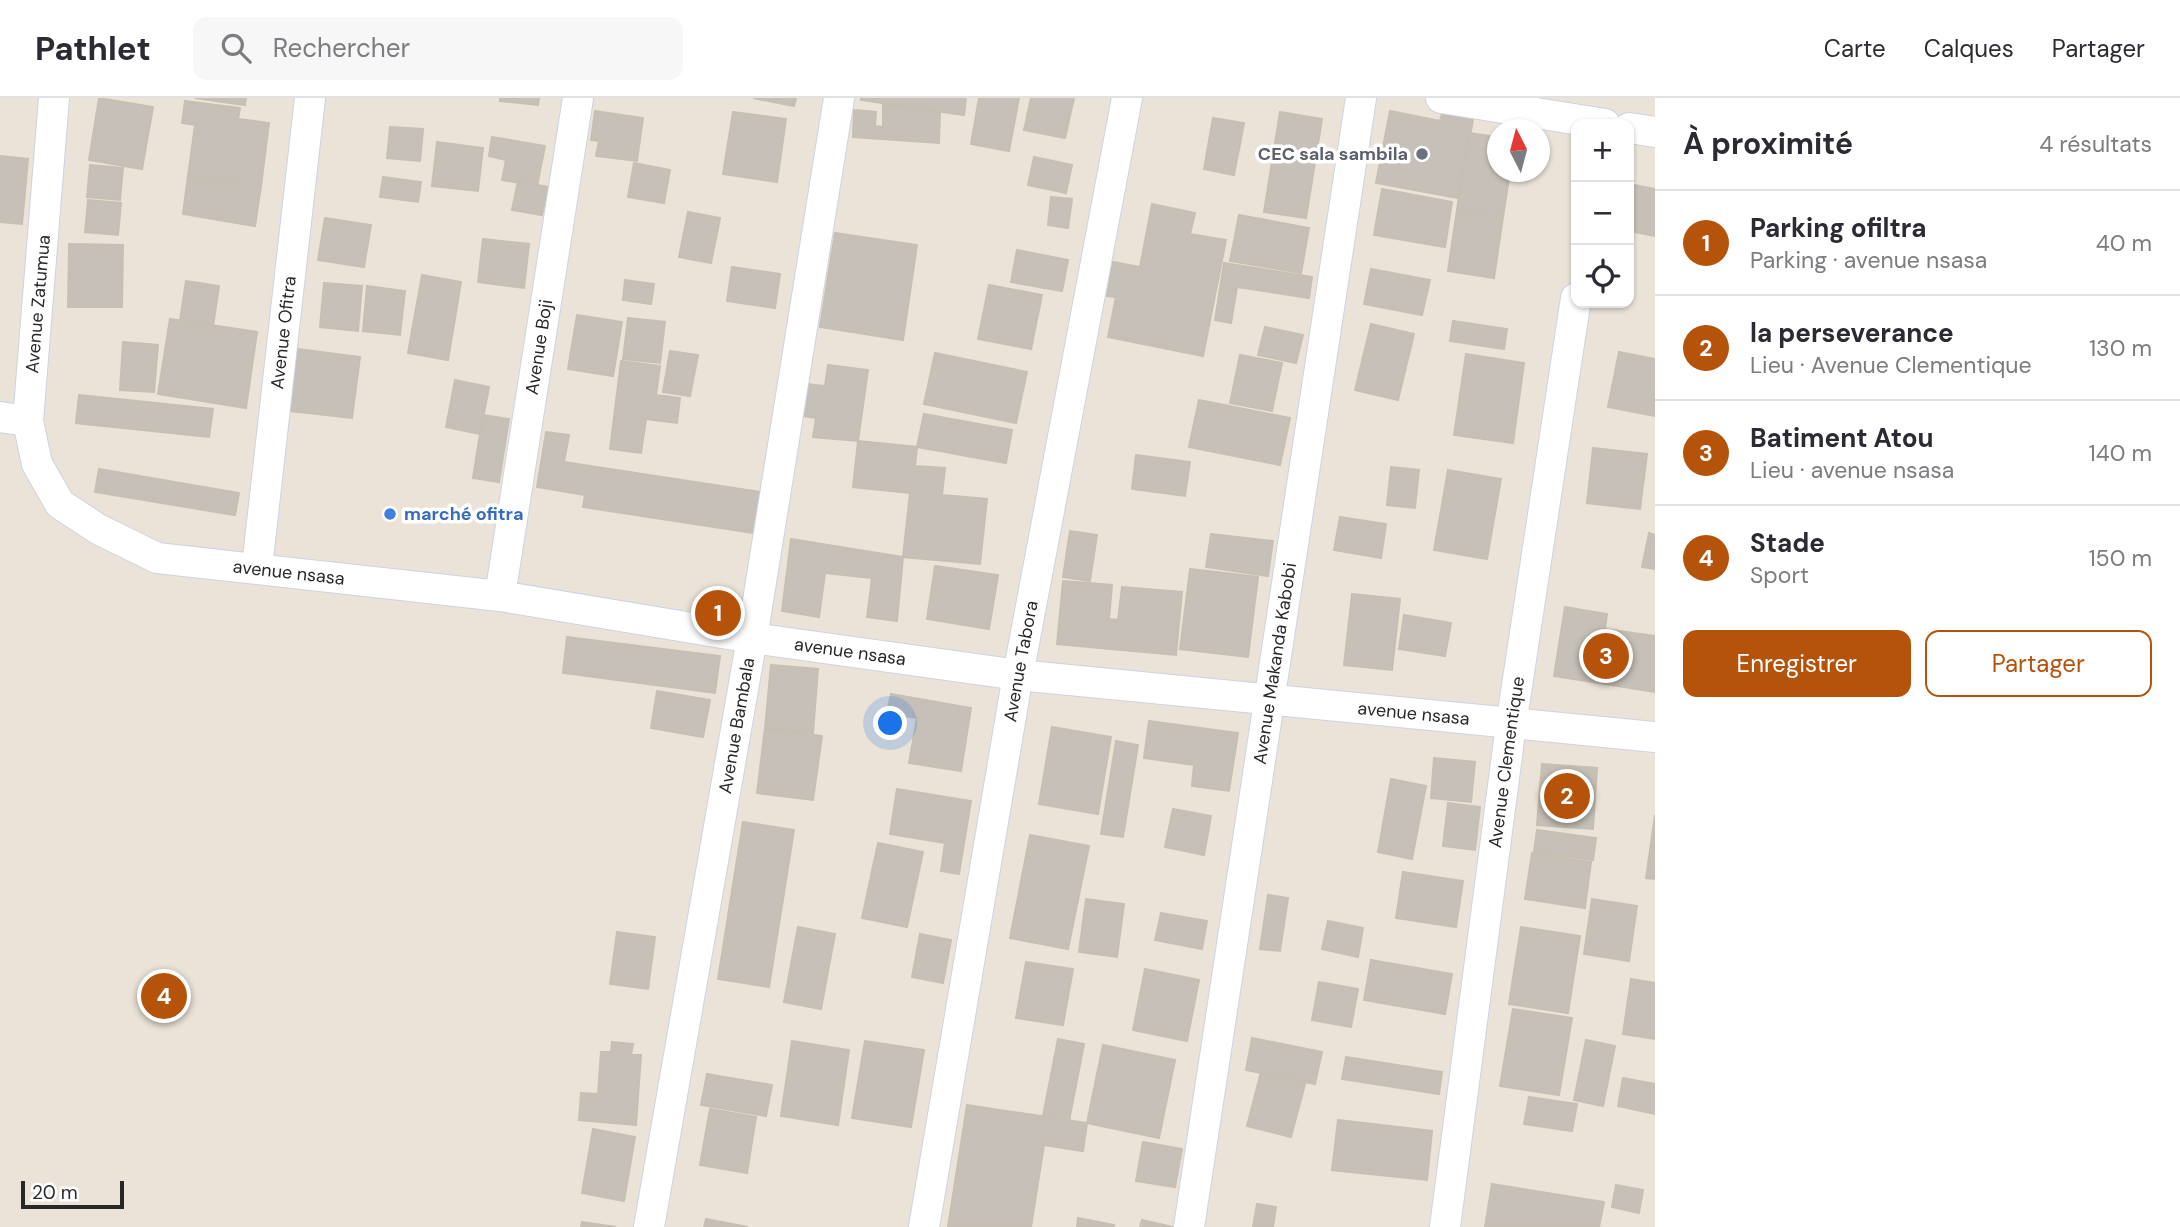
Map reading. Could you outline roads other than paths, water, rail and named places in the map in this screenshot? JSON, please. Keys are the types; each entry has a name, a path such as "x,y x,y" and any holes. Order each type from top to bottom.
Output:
{"street":[{"name":"Avenue Zatumua","path":"54,98 14,419 60,504"},
{"name":"Avenue Ofitra","path":"257,567 310,98"},
{"name":"Avenue Boji","path":"500,596 578,98"},
{"name":"Avenue Bambala","path":"649,1227 752,638 839,98"},
{"name":"Avenue Tabora","path":"924,1227 1018,675 1127,98"},
{"name":"Avenue Makanda Kabobi","path":"1189,1227 1361,98"},
{"path":"1441,98 1572,119"},
{"path":"1604,119 1606,98"},
{"path":"1634,129 1655,132"},
{"name":"Avenue Clementique","path":"1445,1227 1511,725 1574,308"},
{"name":"avenue nsasa","path":"60,504 98,529 158,558 500,596 752,638 1018,675 1655,737"}],"place":[{"name":"CEC sala sambila","path":"1422,154"},
{"name":"marché ofitra","path":"390,514"},
{"name":"Parking ofiltra","path":"718,613"},
{"name":"Batiment Atou","path":"1606,656"},
{"name":"la perseverance","path":"1567,796"},
{"name":"Stade","path":"164,996"}]}
